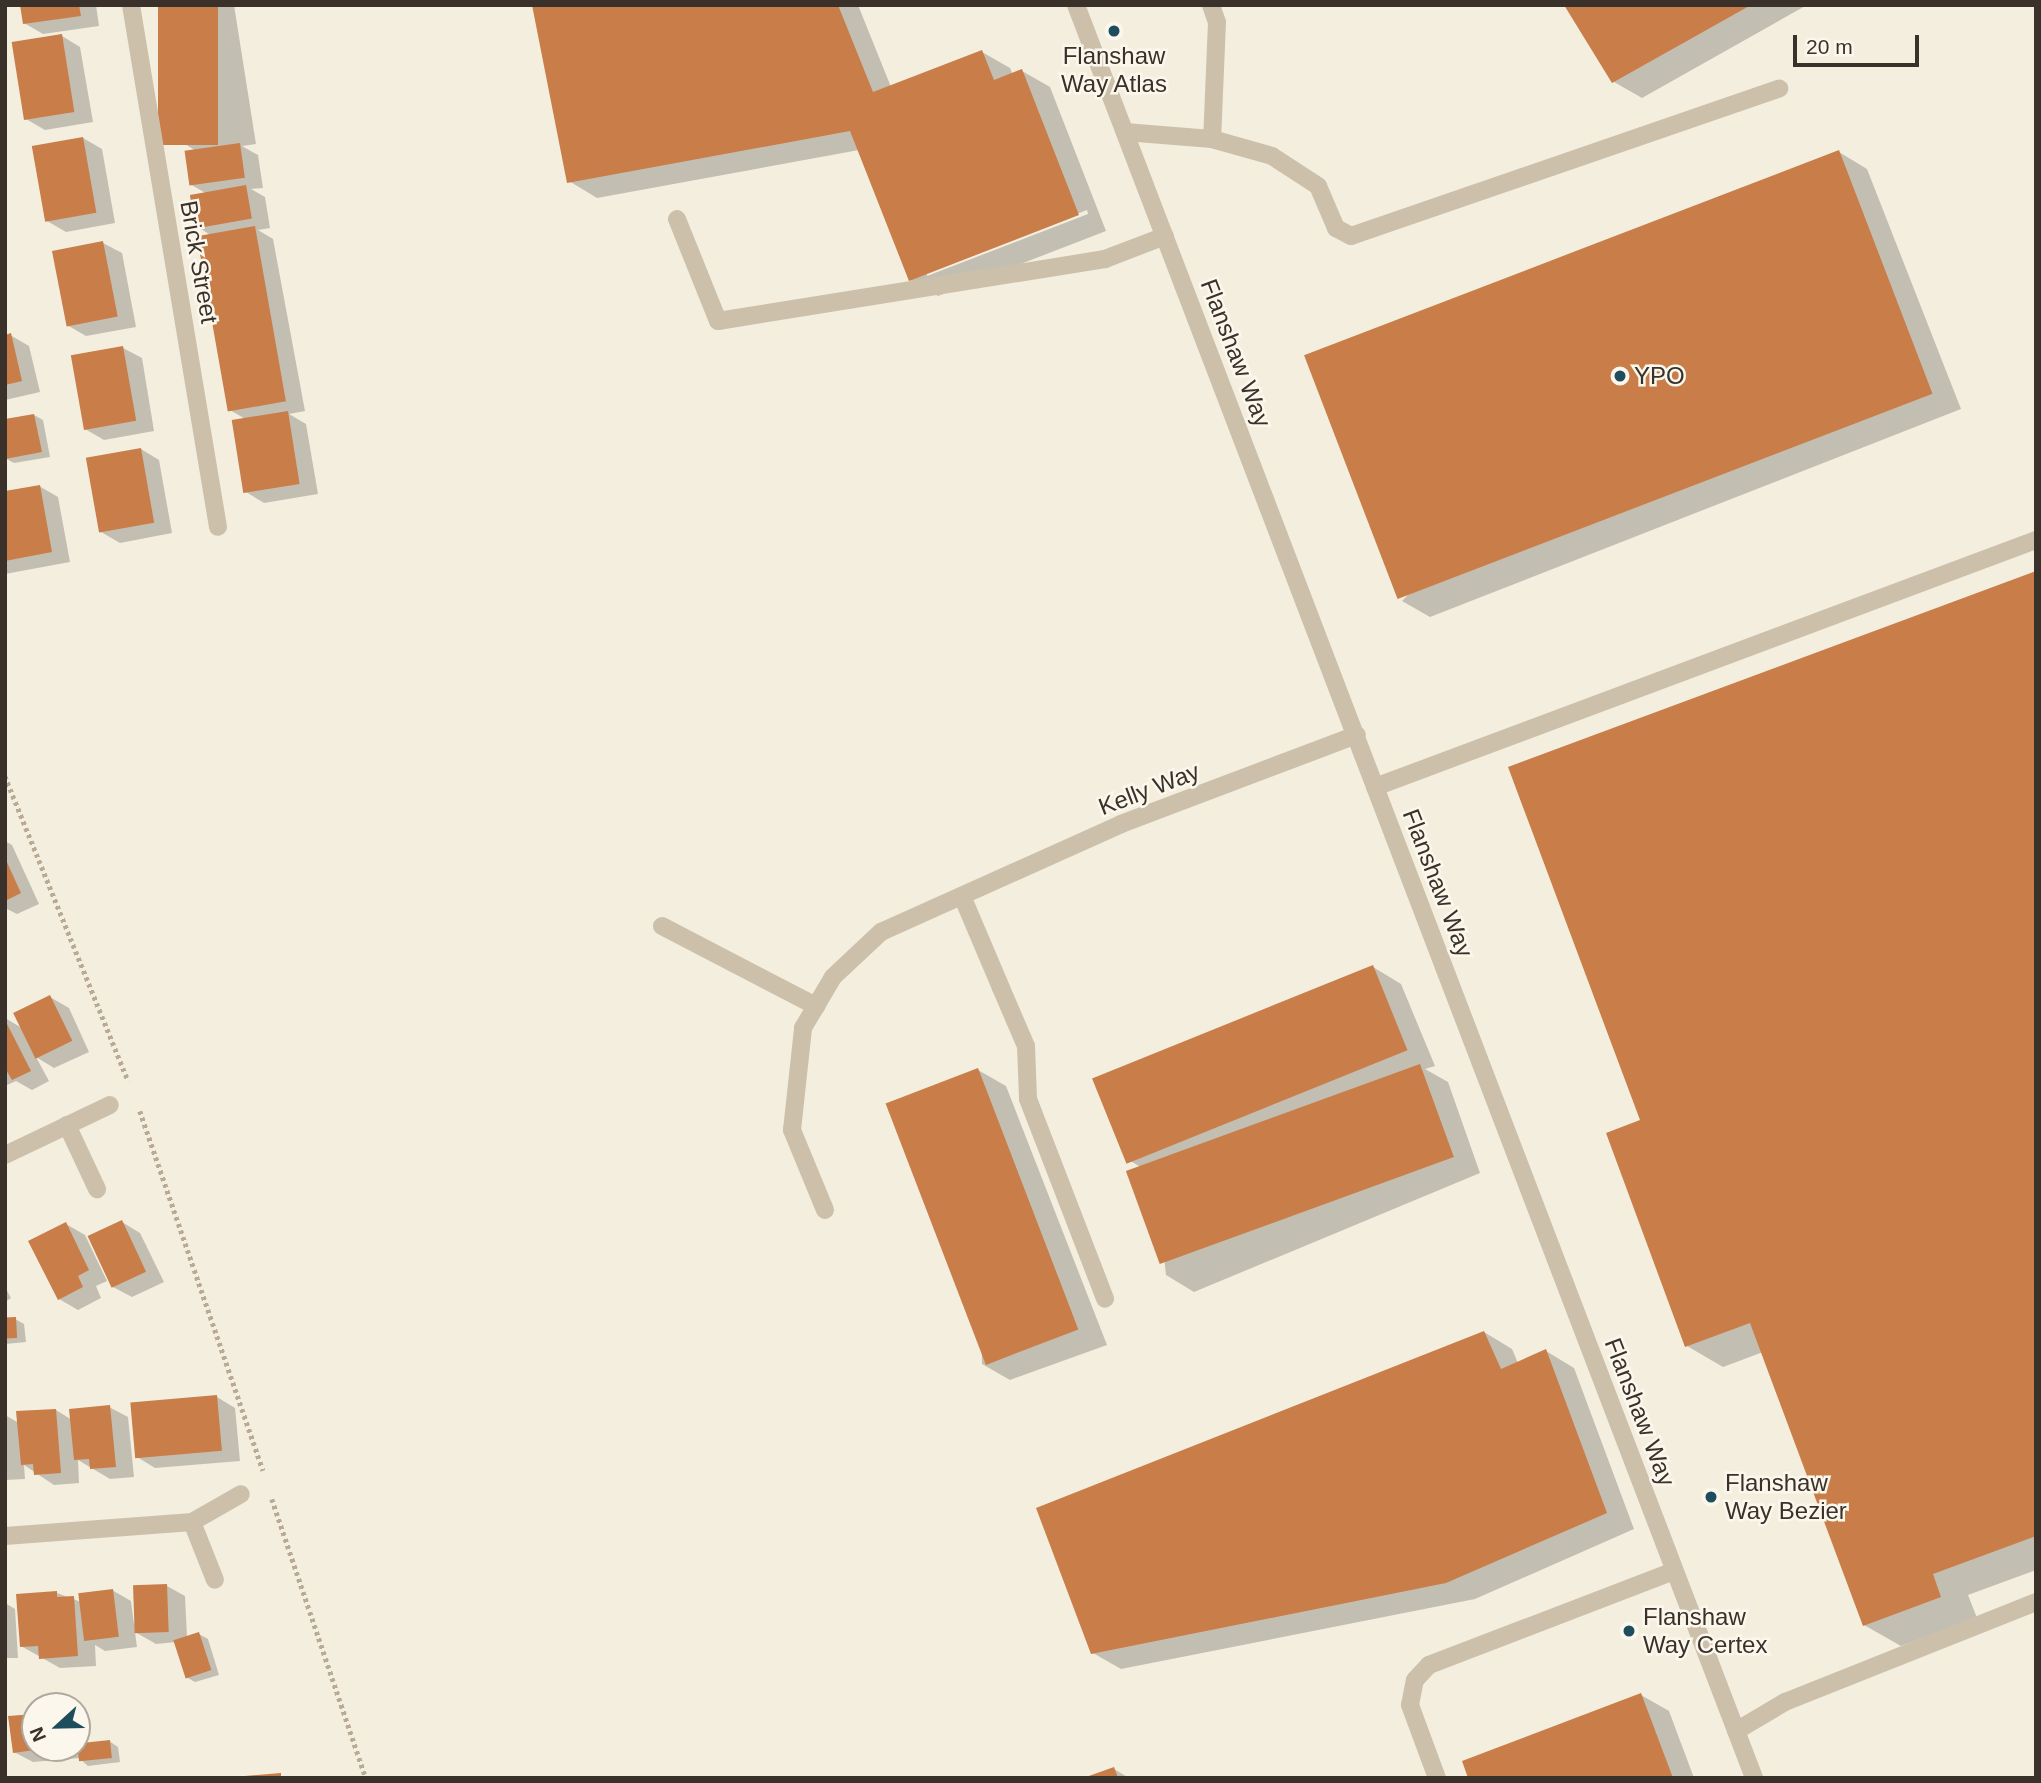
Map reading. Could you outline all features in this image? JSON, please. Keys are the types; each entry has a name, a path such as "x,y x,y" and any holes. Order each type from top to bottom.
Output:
{"street":[{"name":"Brick Street","path":"131,5 218,527"},
{"name":"Flanshaw Way","path":"1076,5 1754,1778"},
{"path":"1211,5 1217,22 1212,139"},
{"path":"1125,132 1212,139 1272,156 1318,186 1336,228 1351,236 1779,89"},
{"path":"677,219 718,321 1105,259 1165,236"},
{"path":"1376,787 2036,540"},
{"name":"Kelly Way","path":"825,1210 792,1130 803,1028 833,977 881,932 1121,824 1357,735"},
{"path":"962,896 1026,1046 1028,1099 1105,1298"},
{"path":"662,926 816,1006"},
{"path":"5,1155 110,1105"},
{"path":"67,1125 97,1189"},
{"path":"5,1536 192,1522 241,1494"},
{"path":"192,1522 215,1580"},
{"path":"1437,1778 1410,1704 1415,1680 1429,1665 1674,1571"},
{"path":"1736,1731 1785,1702 2036,1602"}],"path":[{"path":"5,776 129,1084"},
{"path":"134,1097 265,1476"},
{"path":"269,1489 366,1778"}],"building":[{"path":"20,5 79,5 81,16 23,24"},
{"path":"158,5 218,5 218,145 158,145"},
{"path":"532,5 838,5 873,92 982,50 994,80 1022,69 1079,215 909,281 850,131 567,183"},
{"path":"1564,5 1751,5 1612,83"},
{"path":"62,34 74,112 24,120 12,42"},
{"path":"83,137 96,213 45,222 32,146"},
{"path":"240,143 245,178 189,185 185,151"},
{"name":"YPO","path":"1839,150 1933,394 1398,599 1304,355"},
{"path":"246,185 252,218 196,228 190,195"},
{"path":"255,226 286,401 228,412 197,236"},
{"path":"103,241 118,317 67,327 52,251"},
{"path":"11,333 22,381 5,385 5,335"},
{"path":"123,346 136,421 84,430 71,355"},
{"path":"288,411 300,484 243,493 232,420"},
{"path":"34,414 42,452 5,459 5,419"},
{"path":"141,448 154,523 99,533 86,458"},
{"path":"40,485 52,552 5,561 5,491"},
{"path":"2036,571 2036,1536 1933,1574 1941,1597 1863,1626 1750,1323 1685,1347 1606,1133 1640,1120 1508,767"},
{"path":"5,858 21,893 5,901"},
{"path":"1373,965 1407,1050 1127,1164 1092,1079"},
{"path":"50,995 72,1041 36,1059 13,1013"},
{"path":"5,1020 31,1071 12,1080 5,1068"},
{"path":"1420,1064 1454,1157 1160,1264 1126,1171"},
{"path":"978,1068 1078,1329 986,1365 886,1103"},
{"path":"122,1220 146,1272 112,1288 88,1236"},
{"path":"66,1222 89,1270 78,1276 83,1287 58,1300 28,1241"},
{"path":"16,1317 17,1338 6,1339 5,1318"},
{"path":"1484,1331 1501,1369 1546,1349 1607,1513 1446,1583 1091,1654 1036,1508"},
{"path":"217,1395 222,1451 135,1458 130,1403"},
{"path":"110,1405 116,1467 90,1469 89,1459 74,1460 69,1409"},
{"path":"56,1409 61,1473 34,1475 33,1464 21,1465 16,1411"},
{"path":"167,1584 169,1632 135,1633 133,1585"},
{"path":"113,1589 119,1637 84,1641 78,1593"},
{"path":"57,1591 57,1597 74,1596 78,1656 39,1659 38,1646 20,1647 16,1594"},
{"path":"199,1632 211,1670 186,1678 173,1640"},
{"path":"1641,1693 1673,1778 1468,1778 1462,1761"},
{"path":"21,1715 21,1752 13,1753 8,1716"},
{"path":"110,1740 112,1758 91,1760 91,1742"},
{"path":"1114,1767 1118,1778 1086,1778 1086,1777"},
{"path":"281,1773 281,1778 245,1778 245,1776"}],"place":[{"name":"Flanshaw Way Atlas","path":"1114,31"},
{"name":"YPO","path":"1620,376"},
{"name":"Flanshaw Way Bezier","path":"1711,1497"},
{"name":"Flanshaw Way Certex","path":"1629,1631"}]}
